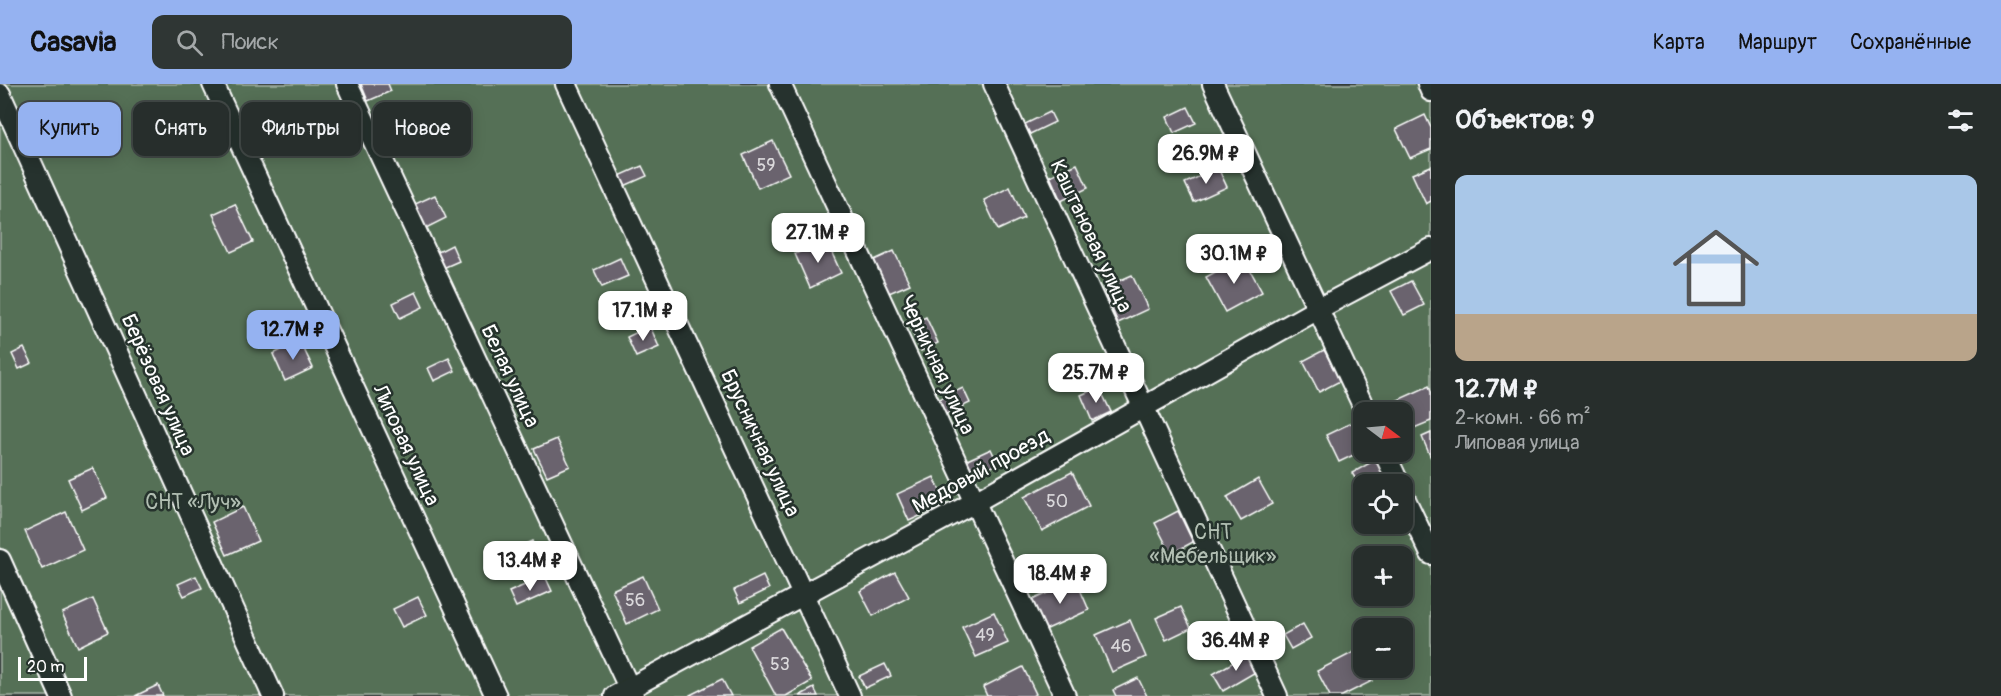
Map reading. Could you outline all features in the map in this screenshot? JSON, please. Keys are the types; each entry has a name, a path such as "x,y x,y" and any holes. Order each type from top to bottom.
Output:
{"street":[{"name":"Липовая улица","path":"213,84 496,696"},
{"name":"Белая улица","path":"347,84 626,694"},
{"name":"Брусничная улица","path":"566,84 850,696"},
{"name":"Черничная улица","path":"780,84 1065,696"},
{"name":"Каштановая улица","path":"994,84 1277,696"},
{"path":"1213,84 1361,402"},
{"path":"1428,84 1431,91"},
{"name":"Берёзовая улица","path":"0,94 273,696"},
{"name":"Медовый проезд","path":"626,694 1144,408 1318,309 1431,249"},
{"path":"1413,516 1431,554"},
{"path":"0,560 61,696"}],"green space":[{"path":"0,84 1431,84 1431,696 0,696"}],"building":[{"path":"361,84 388,84 391,91 368,101"},
{"path":"1188,107 1196,123 1174,133 1167,117"},
{"path":"1050,112 1055,122 1030,134 1025,124"},
{"path":"1425,115 1431,128 1431,149 1410,158 1396,129"},
{"path":"773,141 789,174 758,188 743,155"},
{"path":"1077,164 1088,188 1061,201 1050,176"},
{"path":"642,166 647,176 622,187 617,177"},
{"path":"1431,166 1431,201 1426,204 1412,174"},
{"path":"1218,168 1227,187 1194,202 1185,183"},
{"path":"1010,187 1024,218 998,230 984,200"},
{"path":"435,195 446,218 424,229 413,205"},
{"path":"235,204 253,242 231,252 213,214"},
{"path":"826,240 841,273 810,288 795,254"},
{"path":"452,245 459,261 443,268 436,253"},
{"path":"894,251 910,284 889,293 874,260"},
{"path":"1243,257 1262,292 1225,312 1206,277"},
{"path":"620,258 628,276 602,287 594,270"},
{"path":"1132,275 1148,309 1118,323 1103,288"},
{"path":"1411,281 1424,305 1404,315 1391,291"},
{"path":"416,292 423,307 400,318 393,303"},
{"path":"926,317 938,343 921,351 909,325"},
{"path":"650,326 659,347 636,357 627,337"},
{"path":"300,341 313,368 285,381 273,354"},
{"path":"24,348 32,363 19,369 12,354"},
{"path":"1324,350 1340,381 1319,392 1303,361"},
{"path":"449,358 455,371 434,381 428,368"},
{"path":"1429,386 1431,421 1413,428 1413,402 1393,402"},
{"path":"1099,387 1111,412 1092,421 1081,395"},
{"path":"963,388 970,403 942,416 935,401"},
{"path":"1353,422 1353,455 1339,462 1326,435"},
{"path":"1431,433 1431,458 1422,437"},
{"path":"557,439 570,466 547,476 534,449"},
{"path":"991,449 998,464 969,477 963,462"},
{"path":"1371,462 1376,462 1383,474 1353,475 1352,473"},
{"path":"93,468 107,498 82,510 68,479"},
{"path":"1072,472 1089,506 1042,531 1024,497"},
{"path":"934,477 946,504 909,521 897,494"},
{"path":"1258,479 1272,504 1241,521 1227,497"},
{"path":"243,507 258,541 227,555 212,522"},
{"path":"1178,511 1193,542 1171,554 1155,523"},
{"path":"66,512 83,550 42,569 25,531"},
{"path":"532,541 539,558 505,574 497,557"},
{"path":"895,572 909,597 873,616 860,591"},
{"path":"196,576 202,588 184,596 178,584"},
{"path":"545,576 552,591 516,607 509,592"},
{"path":"643,576 658,609 627,624 612,590"},
{"path":"763,576 769,589 740,603 734,590"},
{"path":"1076,580 1089,610 1045,630 1032,600"},
{"path":"418,597 427,615 402,627 393,609"},
{"path":"93,599 108,632 78,647 62,613"},
{"path":"1181,607 1191,628 1166,640 1156,618"},
{"path":"994,612 1008,643 976,657 962,627"},
{"path":"1130,620 1146,657 1112,672 1096,635"},
{"path":"1303,624 1311,638 1291,649 1283,635"},
{"path":"781,628 812,681 786,696 776,696 749,646"},
{"path":"1249,653 1259,670 1223,691 1213,674"},
{"path":"1353,653 1353,678 1370,678 1372,681 1342,696 1330,696 1317,671"},
{"path":"885,664 891,676 865,688 859,676"},
{"path":"1023,667 1036,694 1032,696 987,696 983,687"},
{"path":"1138,678 1147,696 1116,696 1113,690"},
{"path":"722,679 731,696 690,695"},
{"path":"158,685 163,696 135,696"},
{"path":"814,688 818,696 799,696"}],"park label":[{"name":"СНТ «Луч»","path":"193,502"},
{"name":"СНТ «Мебельщик»","path":"1213,544"}]}
